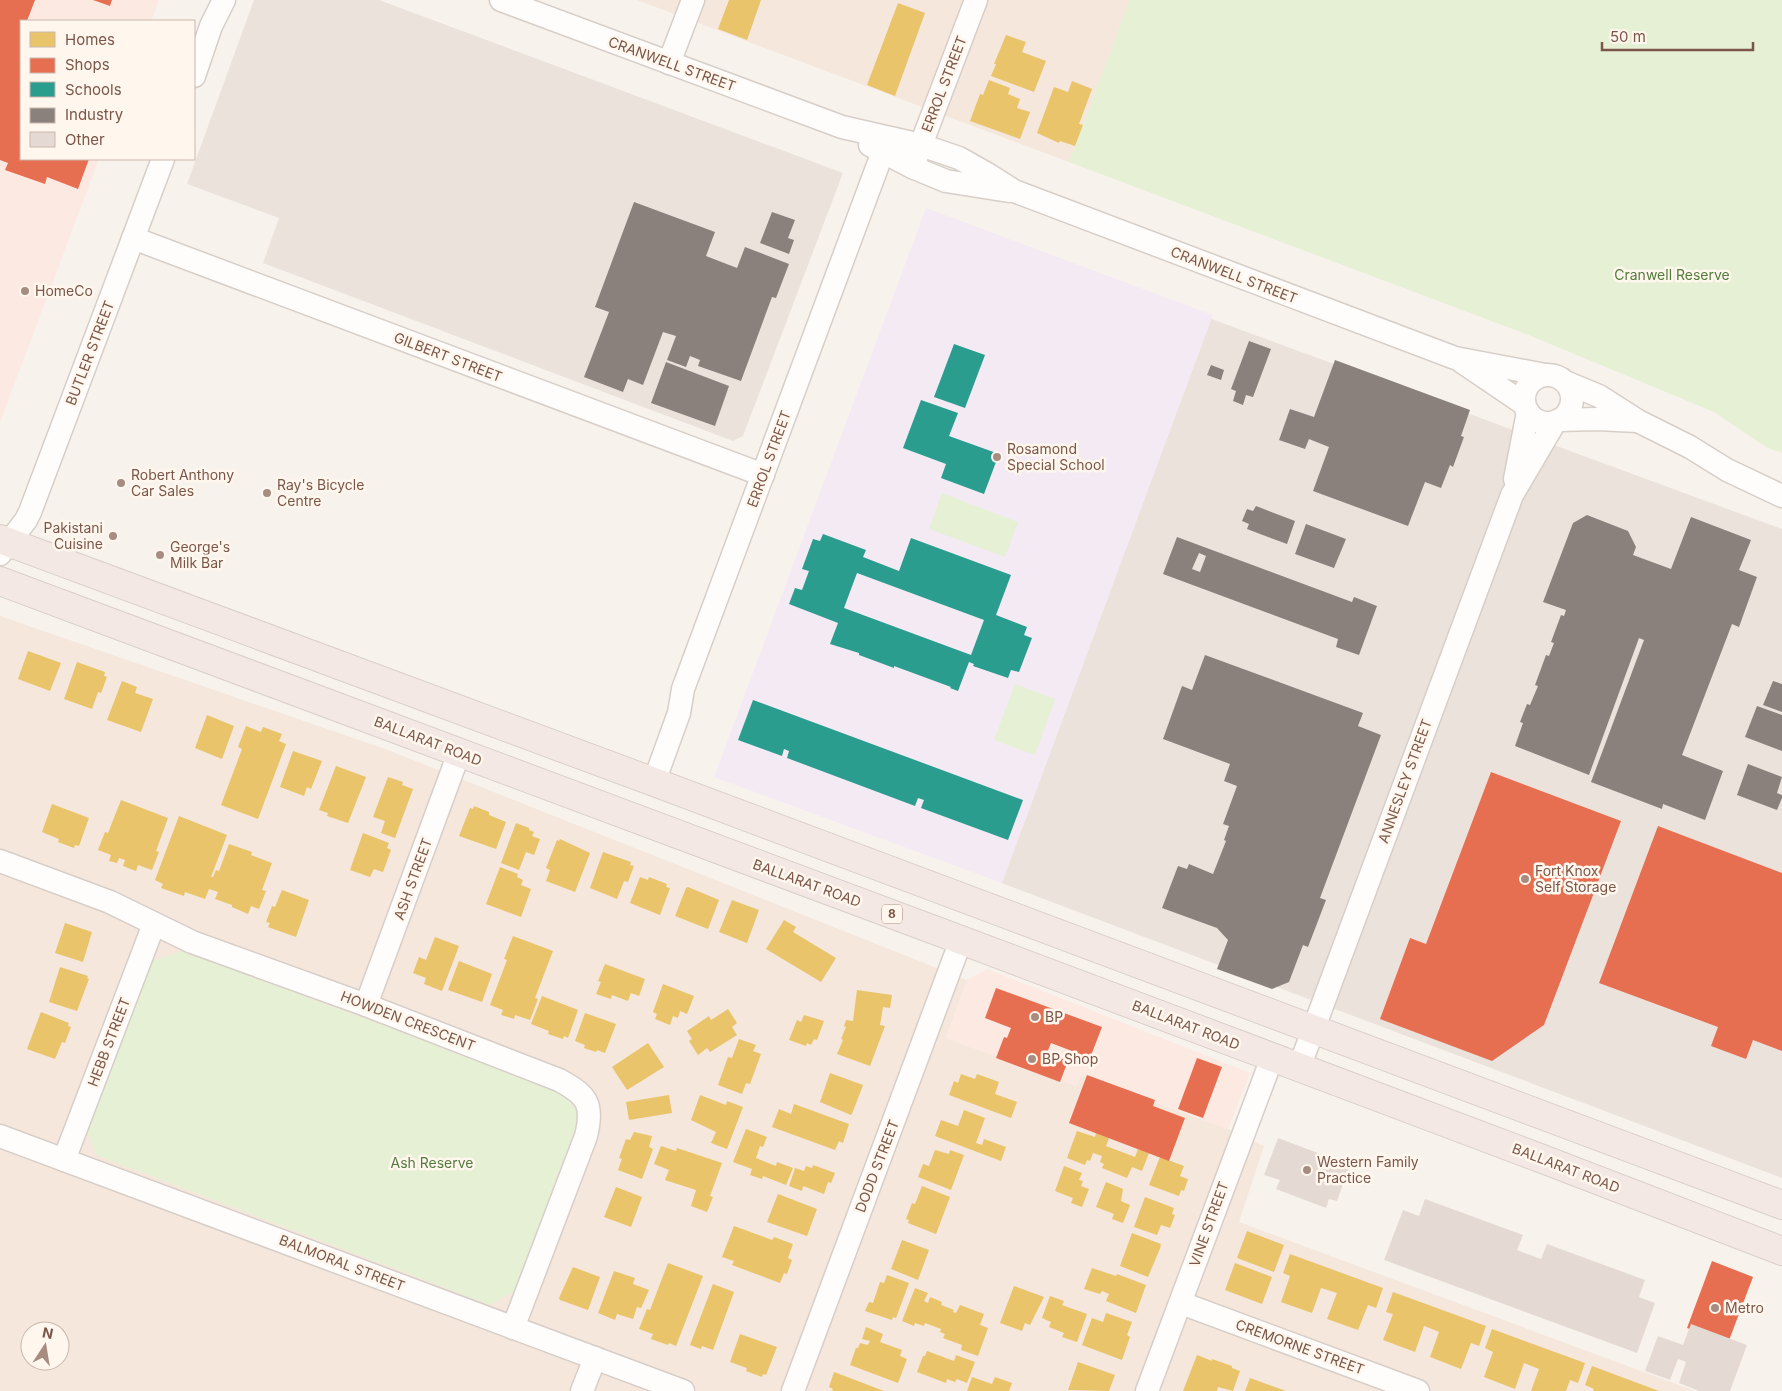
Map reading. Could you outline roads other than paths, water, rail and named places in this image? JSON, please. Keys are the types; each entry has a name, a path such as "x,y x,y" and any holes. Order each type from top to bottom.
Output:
{"highway":[{"path":"3,545 654,782 1782,1205"},
{"name":"BALLARAT ROAD","path":"0,581 961,940 1782,1251"}],"street":[{"path":"211,26 216,0"},
{"path":"195,73 211,26 224,0"},
{"name":"CRANWELL STREET","path":"501,0 842,127 886,146 912,168 946,181 1014,191"},
{"path":"669,63 693,0"},
{"name":"ERROL STREET","path":"912,168 976,0"},
{"name":"CRANWELL STREET","path":"886,146 921,145 959,158 1014,191 1455,358 1555,378 1599,396 1638,422 1690,447 1727,470 1782,496"},
{"name":"ERROL STREET","path":"654,782 679,713 683,689 886,146"},
{"name":"BUTLER STREET","path":"3,545 30,512 163,160"},
{"name":"GILBERT STREET","path":"133,238 763,475"},
{"name":"CRANWELL STREET","path":"1455,358 1526,408"},
{"path":"1537,377 1555,378 1570,388 1572,403 1565,416 1557,421 1540,422 1526,408 1524,396 1526,388 1537,377"},
{"name":"ANNESLEY STREET","path":"1512,495 1526,408"},
{"name":"CRANWELL STREET","path":"1557,421 1597,419 1638,422"},
{"name":"ANNESLEY STREET","path":"1299,1068 1512,495 1557,421"},
{"name":"ASH STREET","path":"366,1005 459,753"},
{"name":"HOWDEN CRESCENT","path":"0,861 110,902 192,942 366,1005 559,1080 580,1093 590,1113 586,1136 513,1328"},
{"name":"HEBB STREET","path":"64,1160 154,924"},
{"name":"DODD STREET","path":"793,1391 961,940"},
{"name":"VINE STREET","path":"1147,1391 1272,1058"},
{"name":"BALMORAL STREET","path":"0,1136 683,1391"},
{"name":"CREMORNE STREET","path":"1181,1303 1418,1391"},
{"path":"582,1391 595,1358"}],"place":[{"name":"HomeCo","path":"25,291"},
{"name":"Rosamond Special School","path":"997,457"},
{"name":"Robert Anthony Car Sales","path":"121,483"},
{"name":"Ray's Bicycle Centre","path":"267,493"},
{"name":"Pakistani Cuisine","path":"113,536"},
{"name":"George's Milk Bar","path":"160,555"},
{"name":"Fort Knox Self Storage","path":"1525,879"},
{"name":"BP","path":"1035,1017"},
{"name":"BP Shop","path":"1032,1059"},
{"name":"Western Family Practice","path":"1307,1170"},
{"name":"Metro","path":"1715,1308"}],"park label":[{"name":"Cranwell Reserve","path":"1672,275"},
{"name":"Ash Reserve","path":"432,1163"}]}
